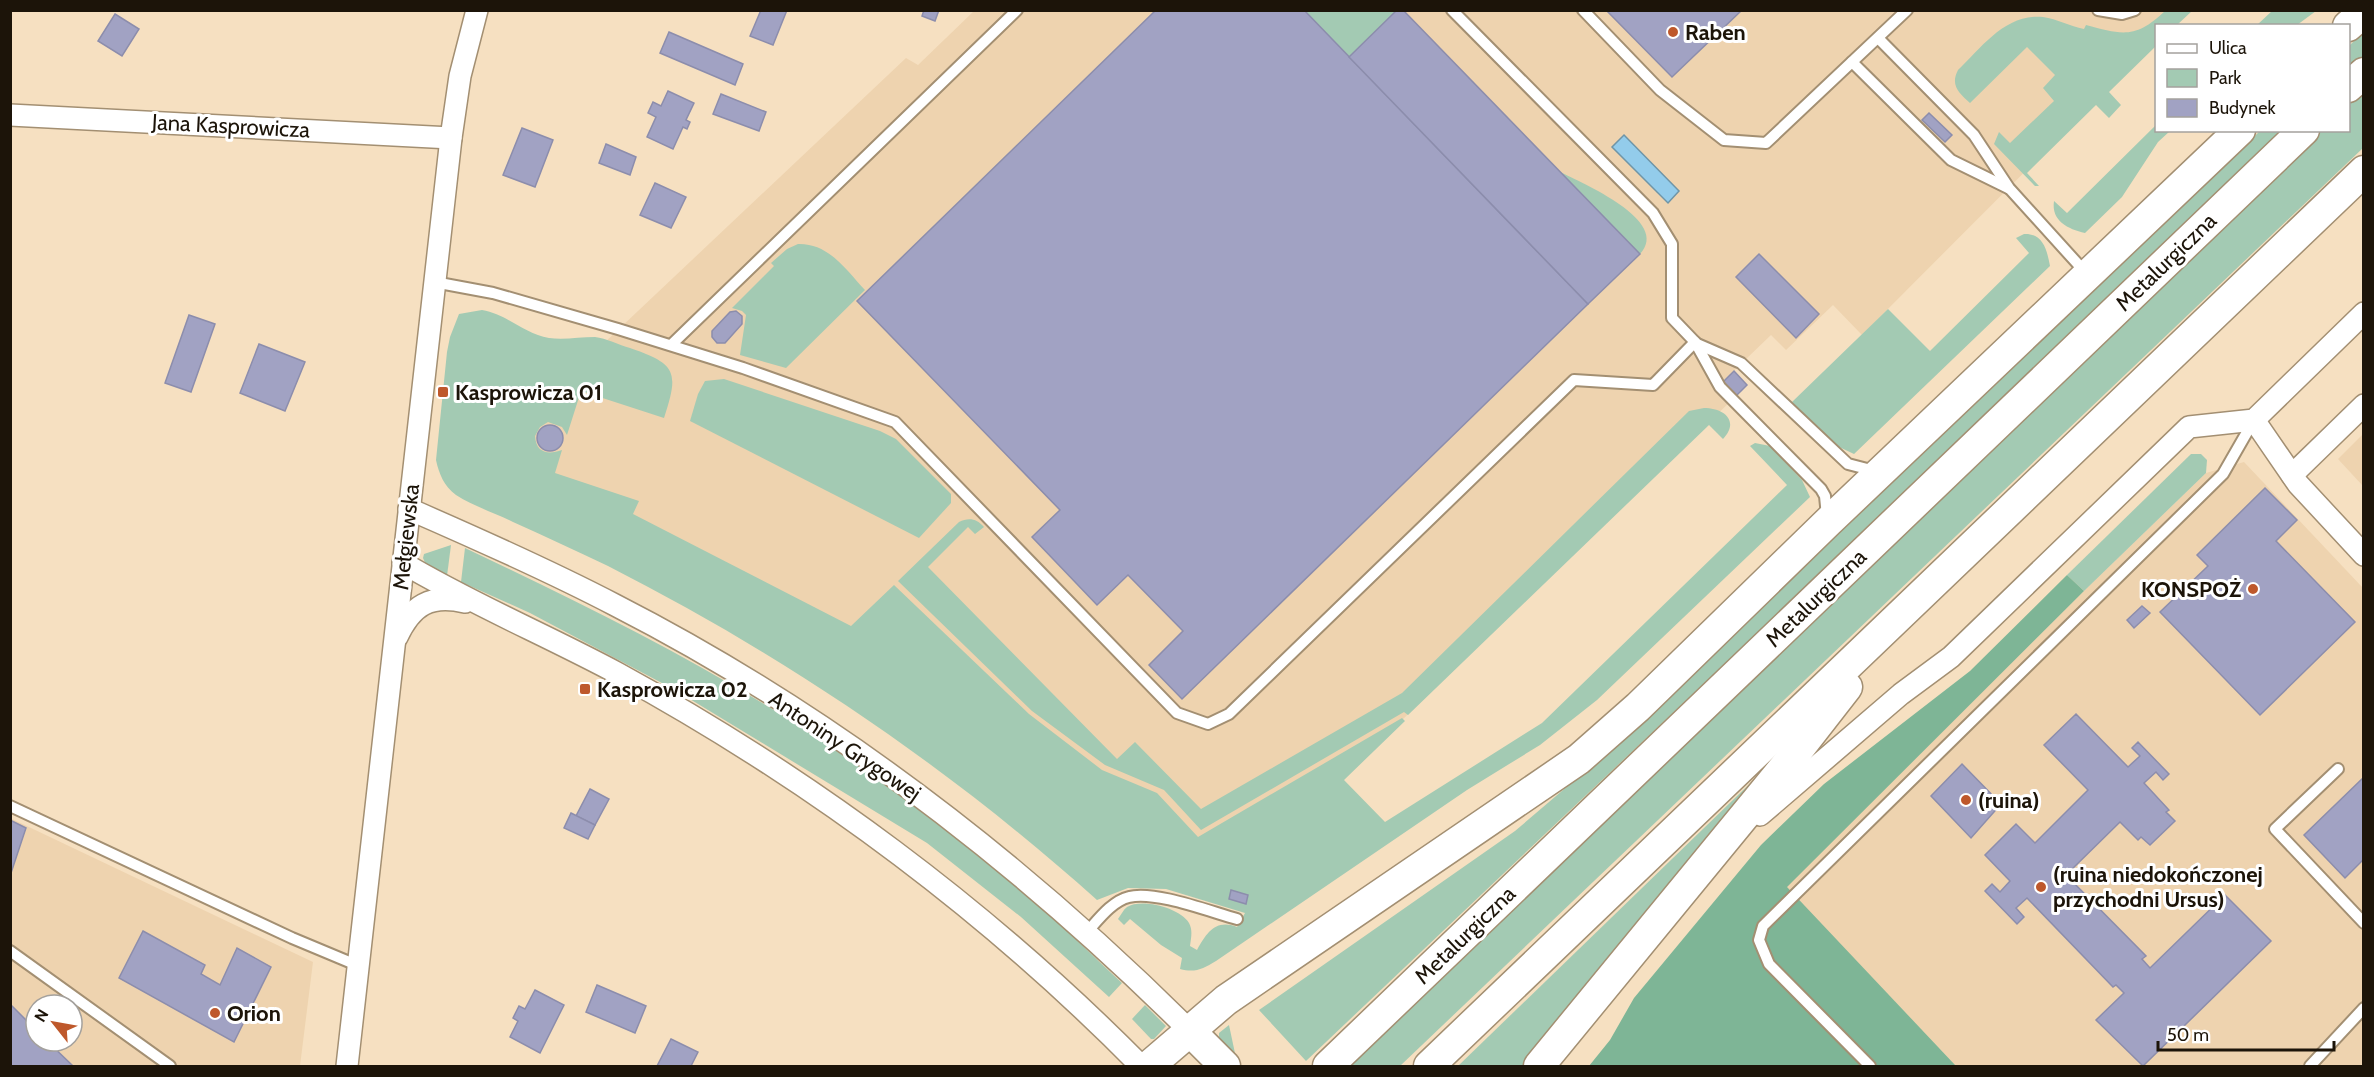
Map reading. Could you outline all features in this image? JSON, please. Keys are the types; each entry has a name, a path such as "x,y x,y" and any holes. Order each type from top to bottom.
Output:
{"main road":[{"path":"2350,25 2364,12"},
{"path":"2350,86 2364,73"},
{"path":"1149,1066 1226,1000 1579,759 1638,707 1828,522 2238,132"},
{"name":"Metalurgiczna","path":"1328,1066 2302,132"},
{"path":"1429,1066 2364,171"},
{"path":"1539,1066 1791,759 1903,612"},
{"name":"Antoniny Grygowej","path":"1189,1030 1225,1066"}],"street":[{"name":"Mełgiewska","path":"347,1066 451,138 460,76 477,10"},
{"name":"Jana Kasprowicza","path":"10,115 451,138"},
{"path":"1692,877 1779,796 1901,694 1951,657 2189,427 2254,420 2364,313"},
{"path":"2292,475 2364,405"},
{"path":"2254,420 2292,475 2364,555"},
{"name":"Antoniny Grygowej","path":"409,509 509,553 617,606 777,698 937,809 1087,932 1189,1030"},
{"path":"403,564 617,674 714,731 827,804 915,867 1008,944 1098,1023 1141,1066"},
{"path":"394,642 402,625 412,613 434,599 451,599 480,605"}],"lane":[{"path":"671,345 1017,10"},
{"path":"1452,10 1653,213 1672,244 1671,318 1695,342 1720,387 1821,489 1825,496 1828,522"},
{"path":"1583,10 1660,90 1724,140 1766,143 1907,10"},
{"path":"2098,10 2122,14 2135,10"},
{"path":"1878,38 1974,135 2008,188 2089,275"},
{"path":"1852,62 1951,160 2008,188"},
{"path":"435,282 494,293 671,345 895,422 1178,713 1208,723 1229,714 1574,380 1653,385 1695,342"},
{"path":"1695,342 1741,363 1848,464 1882,472"},
{"path":"1870,1066 1769,964 1759,940 1763,927 2223,474 2254,420"},
{"path":"2338,769 2274,829 2364,923"},
{"path":"10,806 292,938 359,966"},
{"path":"1087,932 1114,905 1127,897 1146,895 1237,919"},
{"path":"10,951 170,1066"},
{"path":"2310,1066 2364,1008"}],"shaded area":[{"path":"974,11 2187,11 2160,24 2155,24 2155,41 1862,335 1833,305 1786,350 1771,335 1721,383 1735,397 1399,723 1198,841 1016,742 478,462 906,58 918,65"},
{"path":"2363,434 2363,486 2338,459"},
{"path":"2244,462 2363,588 2363,1066 1956,1066 1786,887 2206,473"},
{"path":"10,818 313,962 300,1066 11,1066"}],"green space":[{"path":"1307,10 1397,11 1349,57 1305,12"},
{"path":"2166,10 2192,11 2178,24 2155,24 2155,47 2109,92 2121,105 2109,118 2096,105 2027,173 2039,186 2035,186 1994,144 1999,132 2010,143 2054,101 2043,88 2055,75 2027,47 1970,103 1959,92 1955,84 1958,70 1996,33 2017,20 2043,17 2084,29 2086,25 2110,31 2129,32 2146,26"},
{"path":"2272,10 2316,11 2298,24 2258,24"},
{"path":"2363,32 2363,56 2350,70 2350,45"},
{"path":"2363,88 2363,148 1400,1066 1345,1066 2318,132 2350,132 2350,101"},
{"path":"2155,126 2155,132 2169,132 2158,142 2122,197 2085,233 2067,226 2058,219 2055,214 2054,201 2067,213"},
{"path":"2259,132 2285,132 1306,1061 1259,1010 1515,831 1630,733"},
{"path":"1560,172 1603,194 1635,216 1644,229 1647,241 1640,254"},
{"path":"2024,234 2040,239 2050,266 1854,454 1837,446 1792,402 1888,309 1930,351 2029,253 2016,238"},
{"path":"798,244 819,248 828,253 844,266 865,290 786,368 740,355 746,315 732,308 774,266 771,263 787,249"},
{"path":"482,310 500,316 540,336 566,339 595,337 608,340 657,359 670,372 672,390 664,418 581,391 567,435 562,427 548,422 540,427 535,436 540,449 548,452 562,450 555,473 639,501 633,514 851,626 894,585 1029,714 1102,770 1157,793 1198,837 1402,718 1405,721 1344,780 1385,822 1542,723 1787,485 1750,446 1755,443 1770,446 1802,480 1810,497 1597,700 1540,745 1467,790 1216,961 1190,971 1180,969 1182,958 1161,945 1130,919 1124,925 1118,919 1126,908 1134,904 1151,904 1178,913 1189,923 1190,946 1197,950 1213,929 1223,925 1237,927 1245,913 1166,889 1128,888 1097,900 1041,851 924,760 802,676 674,601 608,566 470,503 448,488 436,460 447,352 459,314"},
{"path":"724,379 880,431 896,439 951,494 951,503 919,538 690,421 698,394 705,381"},
{"path":"1704,408 1718,410 1730,421 1728,433 1723,439 1709,425 1408,715 1404,712 1201,830 1164,790 1105,765 1032,711 898,581 959,522 969,519 979,522 984,527 975,534 968,527 928,567 1117,759 1135,742 1201,809 1402,693 1689,411"},
{"path":"2191,454 2201,454 2207,460 2206,473 2084,591 2067,575"},
{"path":"451,545 447,576 426,565 424,554"},
{"path":"465,548 662,646 739,689 811,734 911,804 976,854 1049,915 1122,983 1109,997 1021,917 927,843 675,690 530,613 461,582"},
{"path":"2067,575 2084,591 1787,887 1956,1066 1589,1066 1610,1040 1634,998 1761,845 1824,784 1970,671"},
{"path":"1798,737 1523,1066 1458,1066"},
{"path":"1145,1005 1166,1026 1154,1039 1151,1039 1132,1019"},
{"path":"1229,1025 1236,1058 1219,1039 1219,1033"}],"water":[{"path":"1624,135 1679,191 1668,203 1612,147"}],"building":[{"path":"761,10 787,10 773,45 750,36"},
{"path":"924,10 939,10 935,21 922,16"},
{"path":"1156,10 1304,10 1588,304 1182,699 1149,665 1183,631 1128,575 1097,605 1032,537 1060,510 857,301"},
{"path":"1397,10 1403,10 1640,254 1588,304 1349,57"},
{"name":"Raben","path":"1606,10 1742,10 1672,77"},
{"path":"115,14 139,29 122,56 98,41"},
{"path":"669,32 743,64 735,85 660,53"},
{"path":"668,91 694,103 686,120 690,122 687,129 683,127 673,149 647,137 656,117 648,113 653,102 661,106"},
{"path":"721,94 766,112 759,131 713,114"},
{"path":"1929,113 1952,135 1945,142 1922,120"},
{"path":"522,128 553,140 535,187 503,175"},
{"path":"606,144 636,157 630,175 599,163"},
{"path":"655,183 686,197 671,228 640,215"},
{"path":"1759,254 1819,314 1796,338 1736,277"},
{"path":"736,311 742,316 742,324 725,343 717,343 712,337 712,331 730,312"},
{"path":"189,315 215,324 191,392 165,383"},
{"path":"259,344 305,362 285,411 240,393"},
{"path":"1734,371 1747,385 1736,396 1723,382"},
{"path":"550,425 560,428 563,438 560,448 550,451 540,448 537,438 540,428"},
{"name":"KONSPOŻ","path":"2265,488 2297,520 2276,541 2355,622 2260,715 2160,612 2208,566 2197,555"},
{"path":"2142,606 2150,613 2134,628 2127,620"},
{"name":"(ruina niedokończonej przychodni Ursus)","path":"2076,714 2128,767 2140,756 2132,748 2138,742 2169,774 2163,780 2156,772 2144,783 2169,810 2166,812 2175,821 2150,845 2141,837 2138,840 2120,822 2066,875 2146,956 2142,959 2150,968 2225,895 2271,941 2143,1066 2096,1020 2124,993 2116,985 2113,987 2027,898 2016,908 2024,917 2017,924 1985,891 1992,884 2000,892 2010,881 1985,855 2016,824 2035,843 2088,790 2044,745"},
{"name":"(ruina)","path":"1962,764 2001,804 1971,838 1931,796"},
{"path":"2364,777 2364,859 2345,878 2304,835"},
{"path":"590,789 609,799 595,825 576,816"},
{"path":"571,813 595,825 588,839 564,828"},
{"path":"10,820 26,828 10,876"},
{"path":"1231,890 1248,895 1246,904 1229,899"},
{"name":"Orion","path":"143,931 205,965 201,974 220,985 237,948 271,967 234,1042 119,978"},
{"path":"597,985 646,1006 635,1033 586,1012"},
{"path":"535,990 564,1005 540,1053 510,1037 518,1021 513,1018 519,1006 525,1009"},
{"path":"10,1004 24,1018 24,1053 59,1053 73,1066 10,1066"},
{"path":"671,1039 698,1052 691,1066 657,1066"}],"place":[{"name":"Raben","path":"1673,32"},
{"name":"Kasprowicza 01","path":"443,392"},
{"name":"KONSPOŻ","path":"2253,589"},
{"name":"Kasprowicza 02","path":"585,689"},
{"name":"(ruina)","path":"1966,800"},
{"name":"(ruina niedokończonej przychodni Ursus)","path":"2041,887"},
{"name":"Orion","path":"215,1013"}]}
